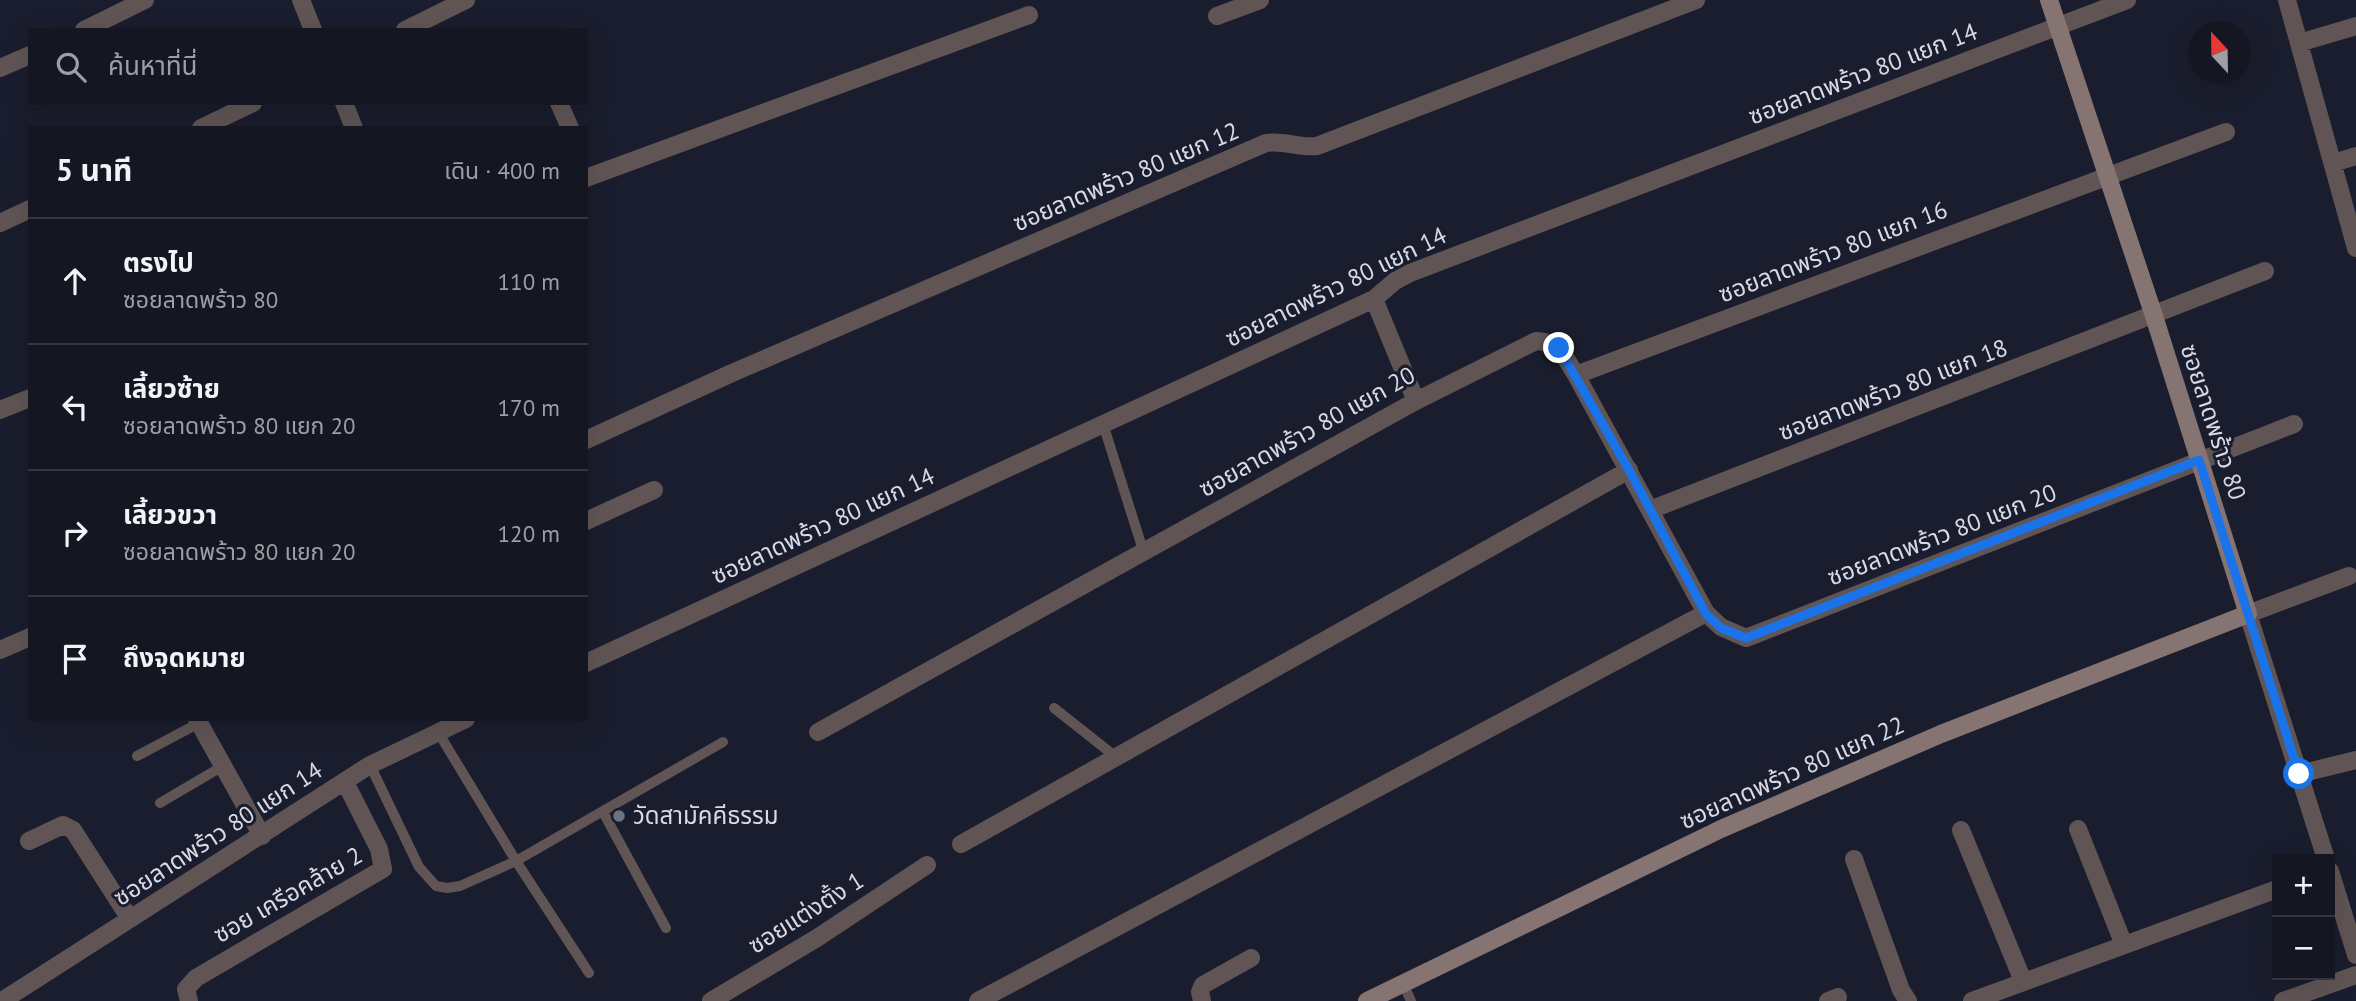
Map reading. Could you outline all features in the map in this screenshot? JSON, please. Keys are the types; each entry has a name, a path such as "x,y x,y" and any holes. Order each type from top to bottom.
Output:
{"street":[{"path":"88,28 145,0"},
{"path":"301,0 312,28"},
{"path":"409,28 466,0"},
{"path":"1217,16 1260,0"},
{"name":"ซอยลาดพร้าว 80 แยก 12","path":"588,439 732,373 1266,143 1279,141 1304,147 1317,146 1696,0"},
{"name":"ซอยลาดพร้าว 80","path":"2049,0 2154,316 2324,854"},
{"name":"ซอยลาดพร้าว 80 แยก 14","path":"588,662 1374,299 1395,281 1410,273 2127,0"},
{"path":"2287,0 2356,248"},
{"path":"588,172 1030,15"},
{"path":"2299,43 2356,26"},
{"path":"0,68 28,56"},
{"path":"205,126 249,105"},
{"path":"345,105 353,126"},
{"path":"560,105 569,126"},
{"name":"ซอยลาดพร้าว 80 แยก 16","path":"1576,376 2226,132"},
{"path":"2333,163 2356,156"},
{"path":"0,223 28,210"},
{"name":"ซอยลาดพร้าว 80 แยก 18","path":"1650,510 2264,271"},
{"path":"1374,299 1416,401"},
{"name":"ซอยลาดพร้าว 80 แยก 20","path":"818,732 1416,401 1536,341 1549,342 1559,348 1629,470 1706,614 1721,628 1746,638 2199,460"},
{"path":"0,410 28,399"},
{"path":"2199,460 2294,424"},
{"path":"961,844 1629,470"},
{"path":"588,520 654,490"},
{"path":"2248,614 2349,576"},
{"path":"978,1001 1706,614"},
{"name":"ซอยลาดพร้าว 80 แยก 22","path":"1367,1001 1721,829 1941,734 2248,614"},
{"path":"0,650 28,638"},
{"path":"198,721 262,836"},
{"name":"ซอยลาดพร้าว 80 แยก 14","path":"2,1001 370,765 462,721"},
{"path":"2299,774 2356,760"},
{"name":"ซอย เครือคล้าย 2","path":"188,1001 186,989 196,978 383,869 379,849 345,782"},
{"path":"29,841 63,825 73,830 130,919"},
{"path":"2078,829 2124,945"},
{"path":"1961,830 2023,981"},
{"path":"1854,859 1901,990 1908,1001"},
{"name":"ซอยแต่งตั้ง 1","path":"711,1001 817,938 927,865"},
{"path":"2335,887 2356,955"},
{"path":"1972,1001 2272,891"},
{"path":"1202,1001 1200,992 1203,985 1251,958"},
{"path":"2283,1001 2356,975"}],"lane":[{"path":"1103,424 1143,550"},
{"path":"1054,708 1116,757"},
{"path":"137,756 198,721"},
{"path":"438,732 516,861 589,973"},
{"path":"370,765 419,867 436,886 447,888 460,886 516,861 723,742"},
{"path":"159,803 223,766"},
{"path":"603,812 666,928"},
{"path":"1403,983 1411,1001"}],"place":[{"name":"วัดสามัคคีธรรม","path":"619,816"}],"route":[{"path":"1559,348 1629,470 1706,614 1721,628 1746,638 2199,460 2299,774"}]}
